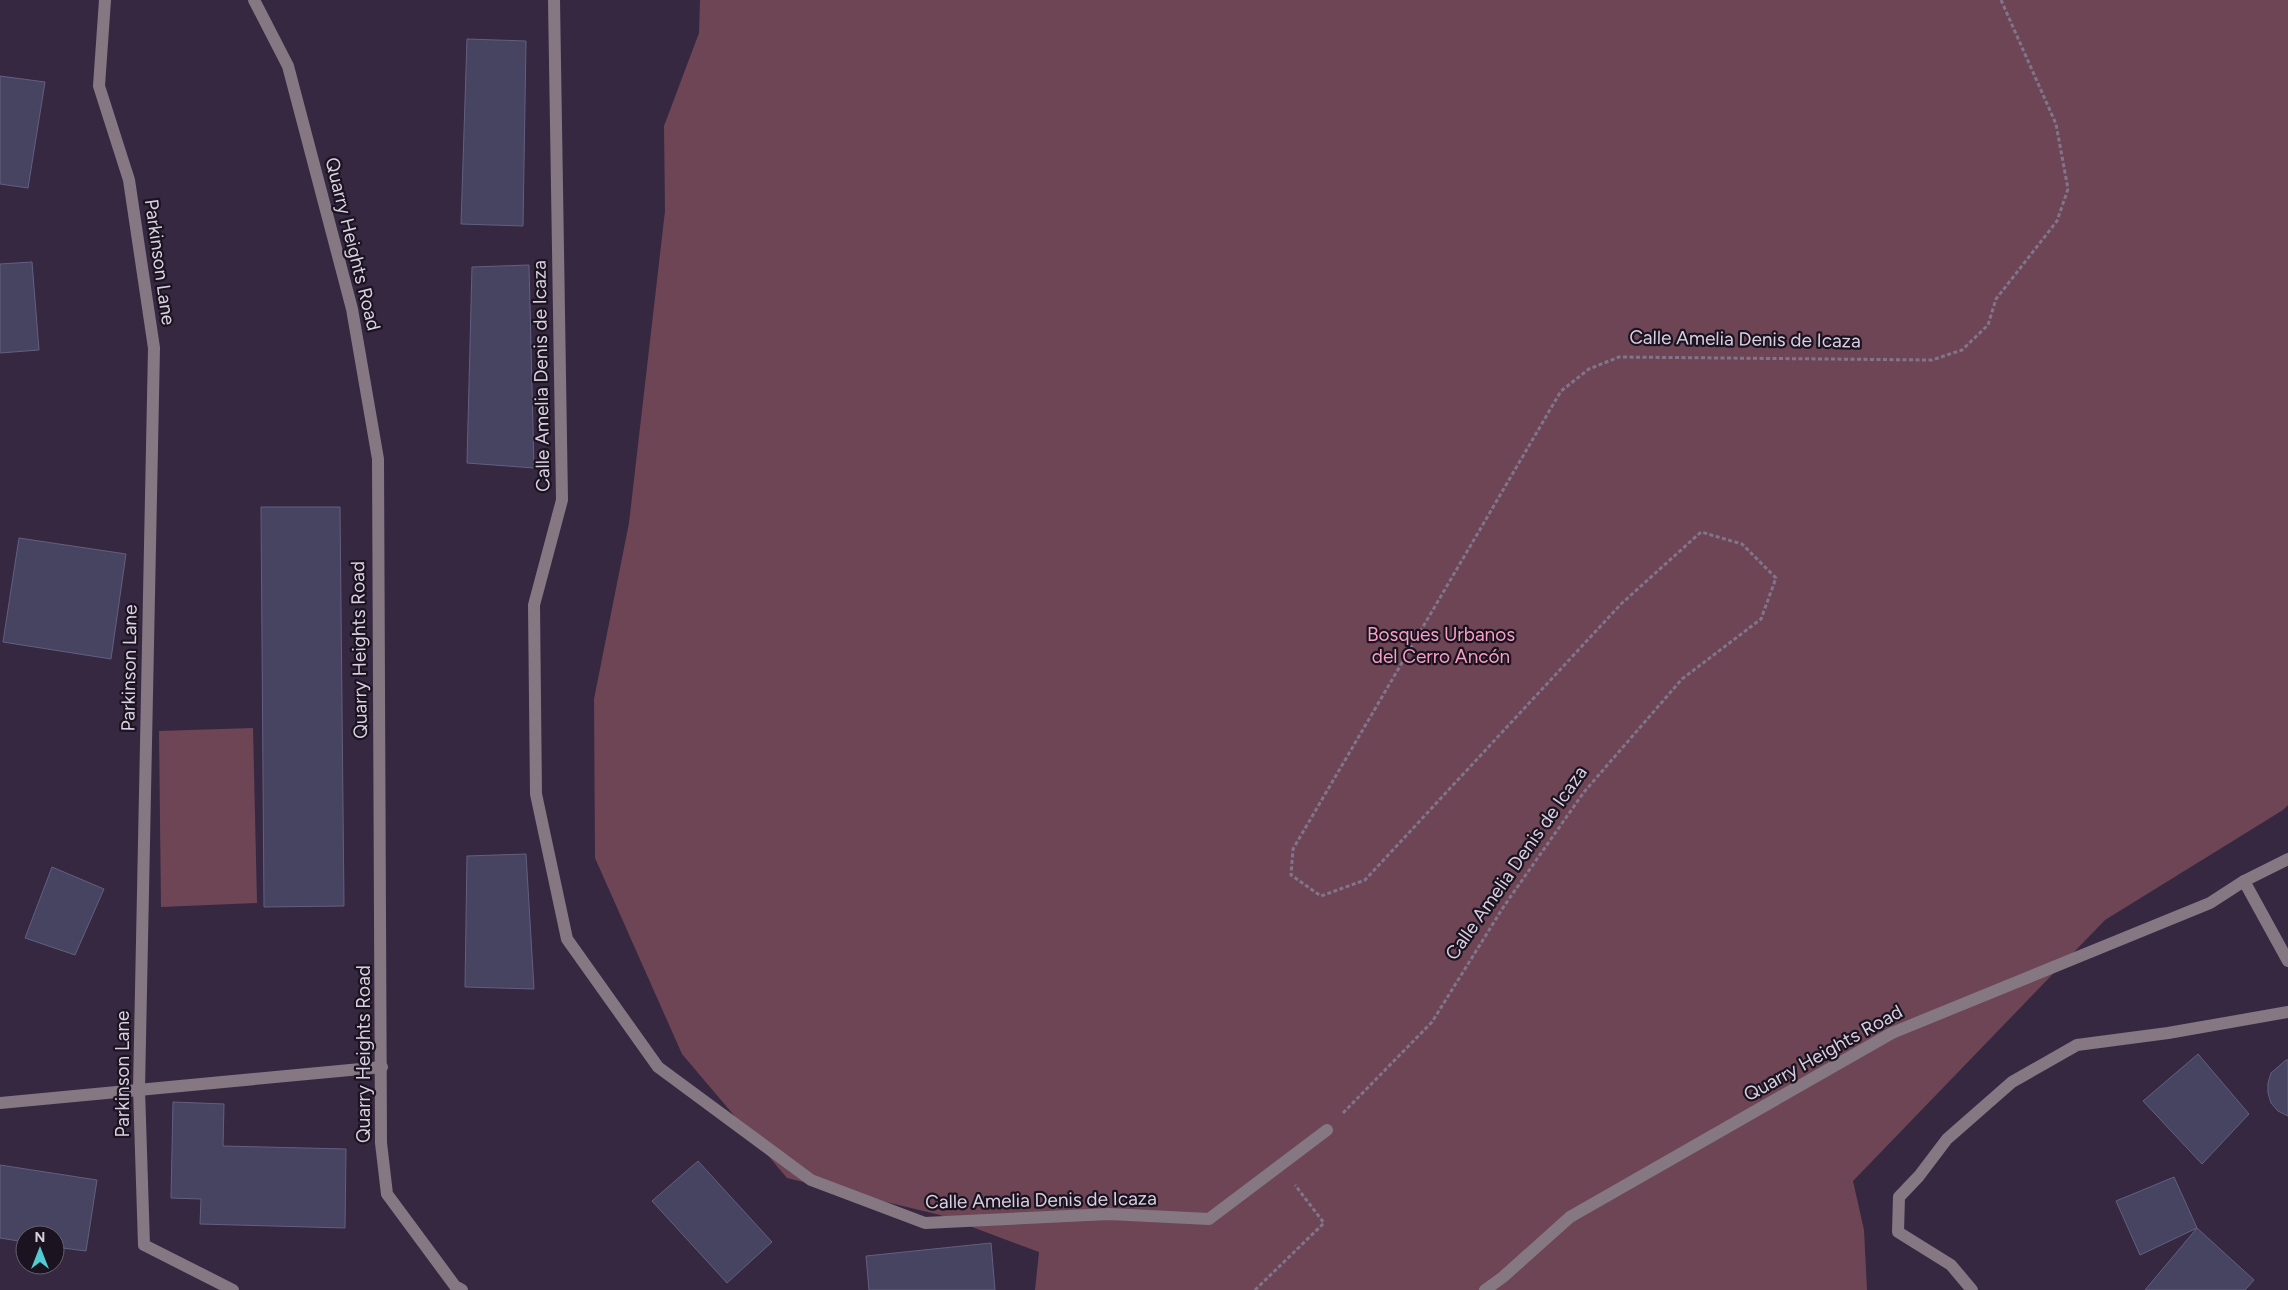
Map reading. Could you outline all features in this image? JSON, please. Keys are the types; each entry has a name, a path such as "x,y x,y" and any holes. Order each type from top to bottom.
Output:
{"street":[{"name":"Parkinson Lane","path":"105,0 99,86 130,180 154,348 139,1089 144,1245 232,1290"},
{"name":"Quarry Heights Road","path":"254,0 288,66 352,309 378,459 381,1143 387,1194 455,1286 462,1290"},
{"name":"Calle Amelia Denis de Icaza","path":"554,0 562,500 534,605 536,794 567,939 658,1068 811,1180 925,1223 1109,1214 1209,1219 1327,1130"},
{"name":"Quarry Heights Road","path":"1485,1290 1503,1277 1570,1218 1892,1033 2210,903 2244,881 2288,858"},
{"path":"2244,881 2288,961"},
{"path":"1972,1290 1951,1265 1898,1232 1898,1197 1918,1176 1947,1139 2012,1082 2077,1045 2288,1012"},
{"path":"0,1104 139,1089 382,1068"}],"path":[{"name":"Calle Amelia Denis de Icaza","path":"1327,1130 1432,1022 1504,906 1584,792 1682,679 1761,619 1776,578 1742,544 1701,532 1622,604 1365,880 1321,896 1291,875 1292,849 1561,391 1589,369 1618,357 1932,360 1962,350 1988,325 1996,299 2057,221 2068,189 2056,124 2001,0"},
{"path":"1255,1290 1324,1223 1280,1166"}],"green space":[{"name":"Bosques Urbanos del Cerro Ancón","path":"700,0 2288,0 2288,805 2283,810 2105,920 1853,1181 1864,1230 1867,1290 1035,1290 1039,1252 940,1215 787,1178 682,1054 595,858 594,699 629,523 665,211 664,126 699,33"},
{"path":"253,728 257,903 161,907 159,731"}],"building":[{"path":"467,39 526,41 523,226 461,224"},
{"path":"0,76 45,82 28,188 0,184"},
{"path":"32,262 39,350 0,353 0,264"},
{"path":"529,265 534,468 467,463 472,267"},
{"path":"261,507 340,507 344,906 264,907"},
{"path":"19,538 126,554 111,659 3,642"},
{"path":"526,854 534,989 465,987 467,856"},
{"path":"52,867 104,889 75,955 25,938"},
{"path":"2198,1054 2249,1114 2202,1164 2143,1101"},
{"path":"2288,1060 2288,1116 2278,1111 2271,1103 2268,1093 2271,1073"},
{"path":"173,1102 224,1104 223,1146 346,1149 345,1228 200,1224 201,1199 171,1198"},
{"path":"698,1161 772,1242 727,1283 652,1201"},
{"path":"0,1165 97,1180 86,1251 65,1248 65,1225 15,1225 15,1240 0,1238"},
{"path":"2174,1177 2197,1228 2140,1255 2116,1201"},
{"path":"2197,1228 2254,1280 2245,1290 2145,1290"},
{"path":"991,1243 995,1290 869,1290 866,1256"}]}
